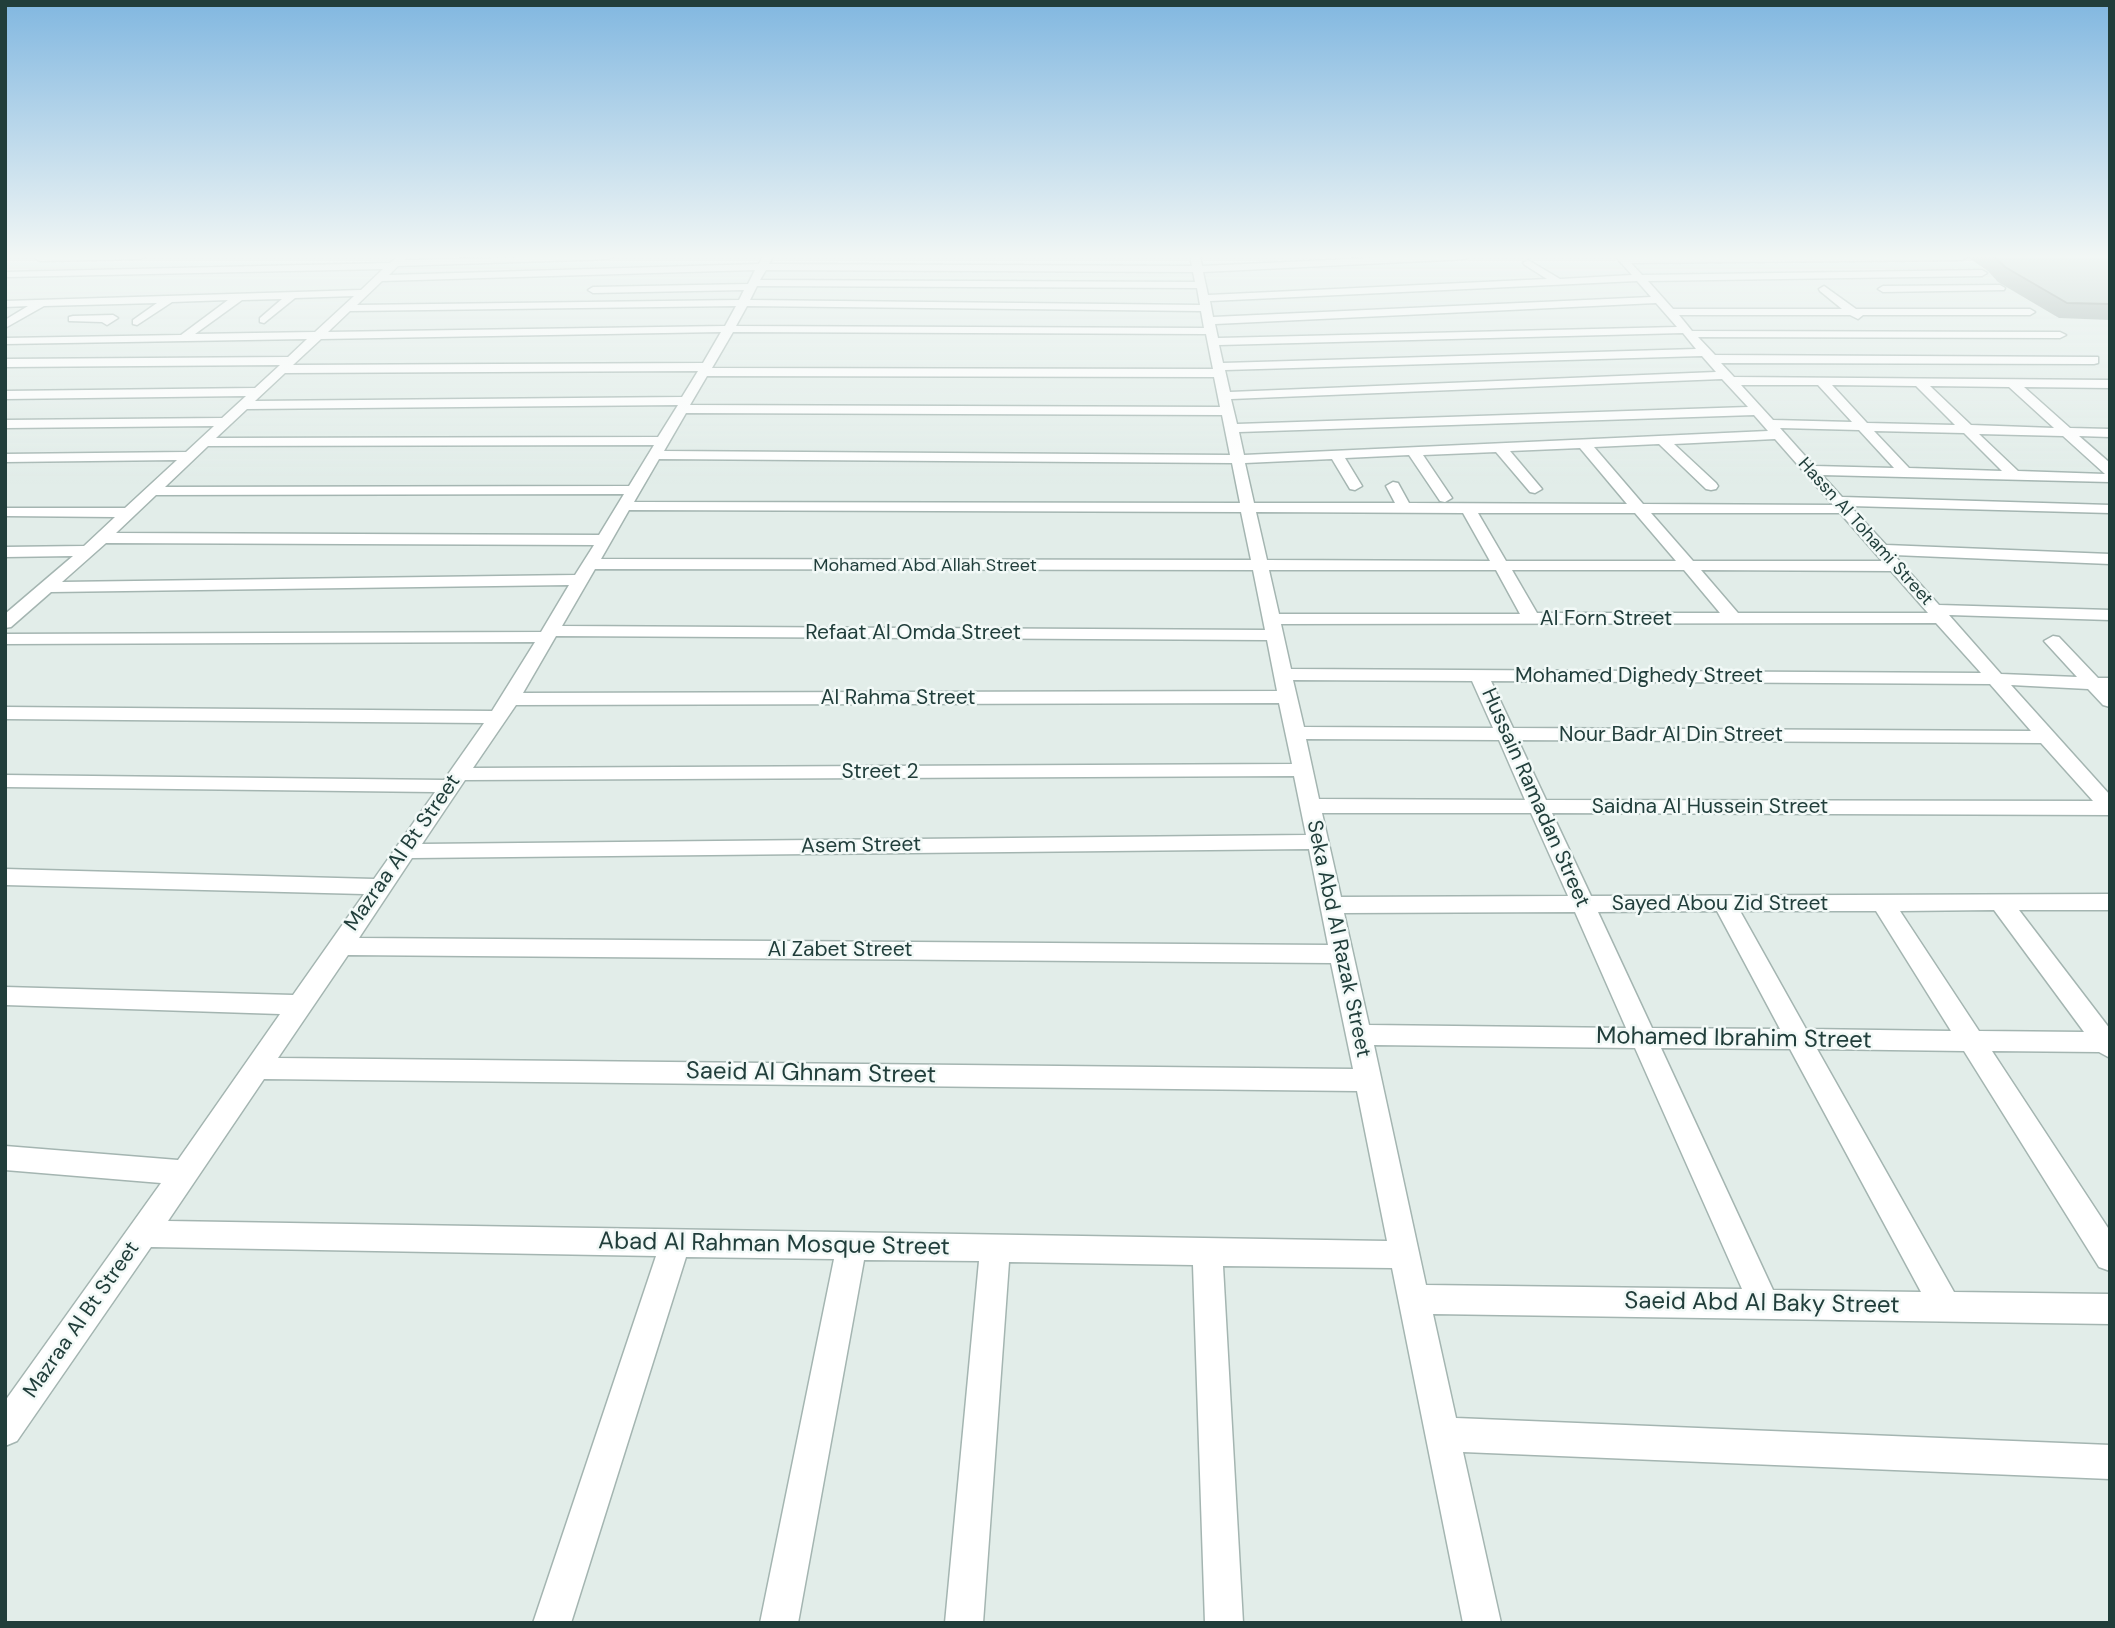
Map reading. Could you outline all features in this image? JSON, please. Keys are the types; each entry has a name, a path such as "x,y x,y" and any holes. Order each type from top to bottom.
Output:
{"street":[{"path":"182,339 192,332"},
{"path":"8,618 88,551 320,332"},
{"path":"5,341 612,332"},
{"name":"Mazraa Al Bt Street","path":"5,1429 143,1234 254,1068 504,708 728,332"},
{"name":"Seka Abd Al Razak Street","path":"1210,332 1482,1623"},
{"path":"1689,332 2069,341"},
{"name":"Hassn Al Tohami Street","path":"1689,332 2110,808"},
{"path":"1876,332 1939,383"},
{"path":"1223,395 1708,356 2098,363 2057,332"},
{"path":"5,363 706,369 1223,395 1546,418 1758,411"},
{"path":"243,405 685,405 1223,395 1729,378 1822,382 2110,384"},
{"path":"1822,382 1905,472"},
{"path":"1920,383 2014,475"},
{"path":"2012,383 2110,471"},
{"path":"5,395 256,392"},
{"path":"1546,418 1578,444 1640,509 1734,618"},
{"path":"5,424 225,422"},
{"path":"204,442 1237,459 1662,440 1773,429 1863,426 2110,433"},
{"path":"1662,440 1711,486"},
{"path":"1499,447 1535,489"},
{"path":"1413,451 1445,498"},
{"path":"1336,454 1355,486"},
{"path":"5,458 190,456"},
{"path":"1810,470 2110,478"},
{"path":"1393,486 1405,509"},
{"path":"153,491 1248,509 1640,509 1842,505 2110,509"},
{"path":"1468,508 1532,619"},
{"path":"5,512 129,513"},
{"path":"102,538 606,540"},
{"path":"1881,550 2110,559"},
{"path":"5,552 88,551"},
{"name":"Mohamed Abd Allah Street","path":"47,587 586,572 1895,566"},
{"name":"Al Forn Street","path":"1272,627 1532,619 1938,614 2110,615"},
{"name":"Refaat Al Omda Street","path":"5,639 1272,627"},
{"path":"2053,641 2101,684 2110,701"},
{"name":"Mohamed Dighedy Street","path":"1285,685 1479,675 1996,679 2101,684"},
{"name":"Hussain Ramadan Street","path":"1479,675 1764,1304"},
{"name":"Al Rahma Street","path":"5,713 504,708 1285,685"},
{"name":"Nour Badr Al Din Street","path":"1295,733 2046,737"},
{"name":"Street 2","path":"5,781 454,780 1303,770"},
{"path":"2085,781 2110,783"},
{"name":"Saidna Al Hussein Street","path":"1310,806 2110,808"},
{"name":"Asem Street","path":"405,851 1317,842"},
{"path":"5,877 380,887"},
{"name":"Sayed Abou Zid Street","path":"1331,905 2110,902"},
{"path":"1883,903 2110,1257"},
{"path":"2001,903 2108,1044"},
{"path":"1724,904 1945,1306"},
{"name":"Al Zabet Street","path":"339,946 1342,954"},
{"path":"5,996 298,1005"},
{"name":"Mohamed Ibrahim Street","path":"1358,1035 2108,1044"},
{"name":"Saeid Al Ghnam Street","path":"254,1068 1368,1080"},
{"path":"5,1158 183,1173"},
{"name":"Abad Al Rahman Mosque Street","path":"143,1234 1405,1255"},
{"path":"552,1623 675,1243"},
{"path":"779,1623 852,1246"},
{"path":"964,1623 995,1249"},
{"path":"1207,1252 1224,1623"},
{"name":"Saeid Abd Al Baky Street","path":"1414,1299 2110,1308"},
{"path":"1443,1434 2110,1462"}]}
